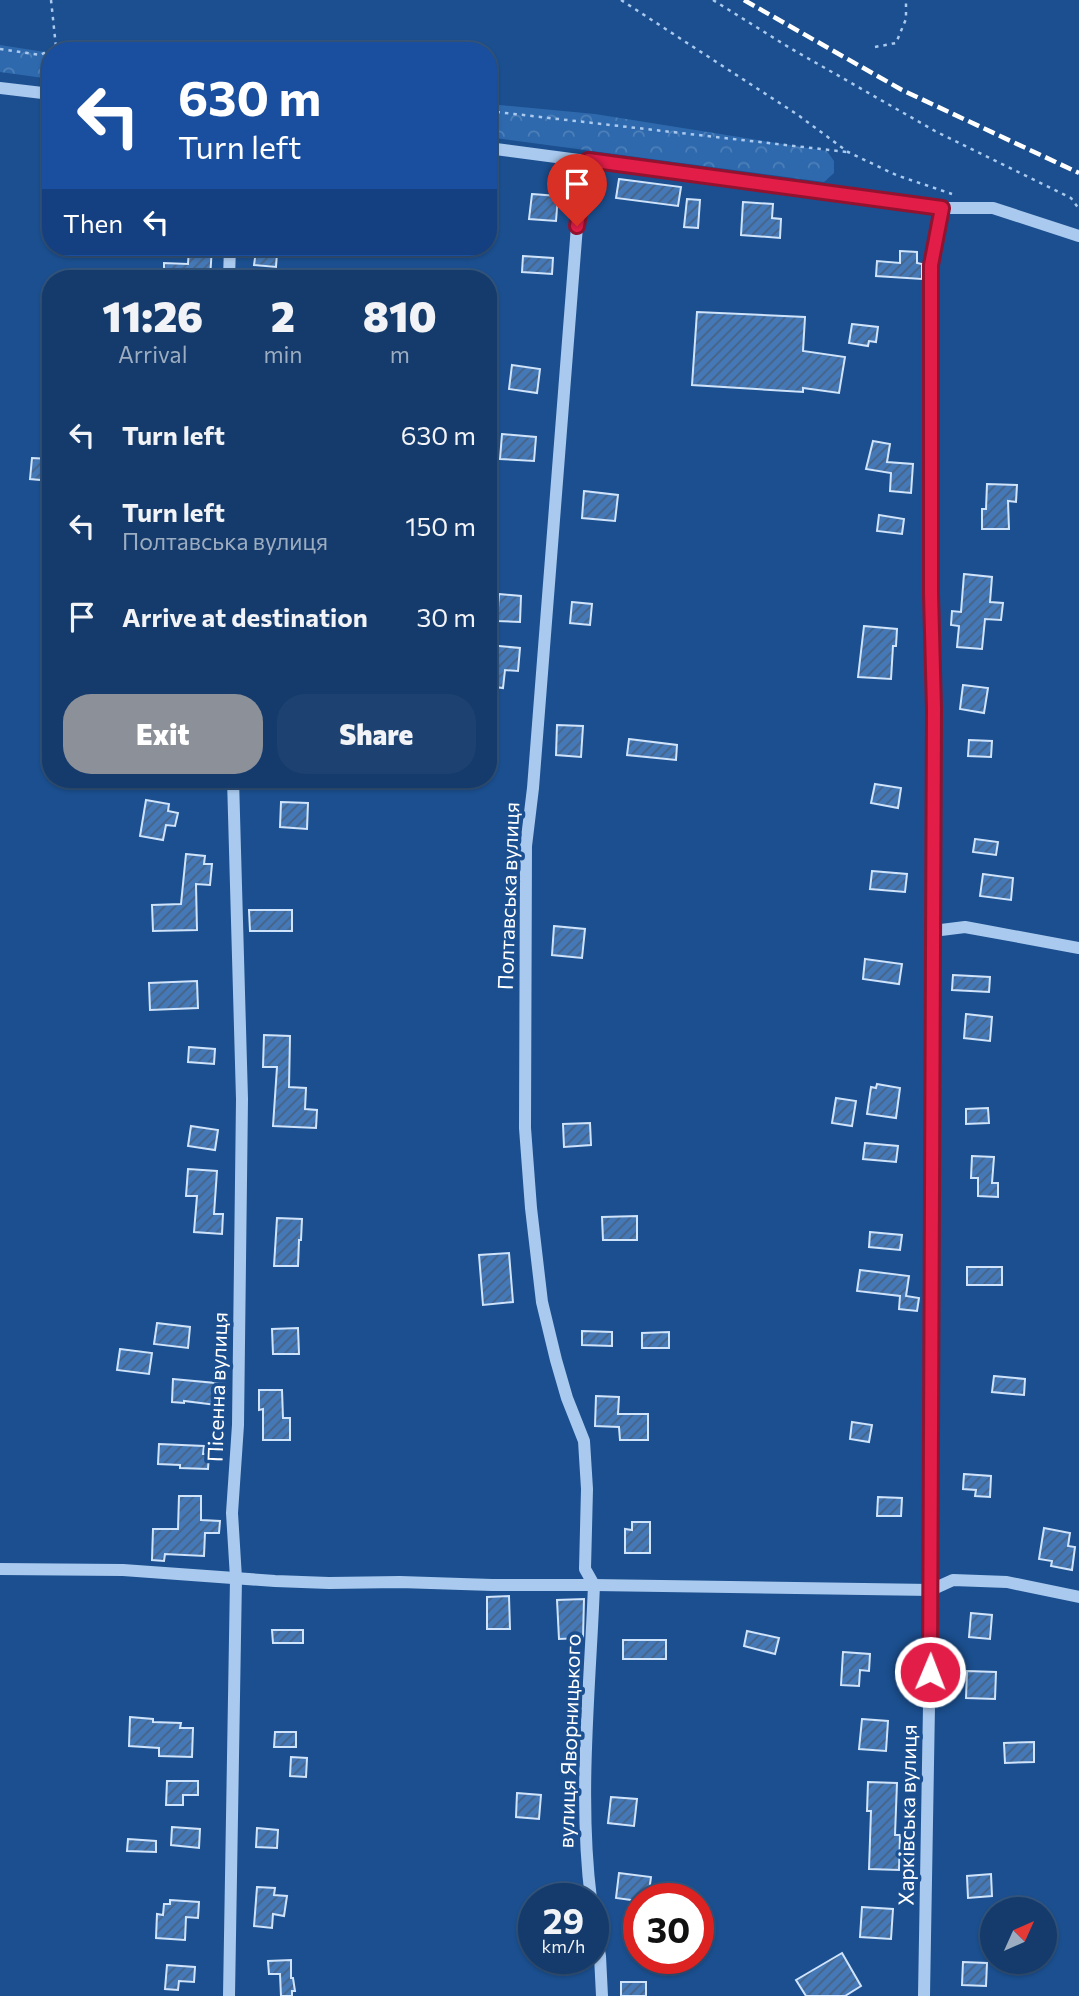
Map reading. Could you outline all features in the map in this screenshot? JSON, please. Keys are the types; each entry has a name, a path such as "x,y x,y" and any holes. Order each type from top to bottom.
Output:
{"street":[{"path":"0,88 42,93"},
{"path":"497,149 942,208 993,208 1079,236"},
{"name":"Полтавська вулиця","path":"588,160 577,226 533,788 526,846 525,1128 542,1302 555,1360 584,1441 587,1489 586,1569 594,1585"},
{"name":"Харківська вулиця","path":"924,1996 931,1590 934,709 931,594 931,265 942,208"},
{"name":"Пісенна вулиця","path":"229,1996 236,1578 232,1513 238,1424 242,1099 233,788"},
{"path":"933,932 965,927 1079,948"},
{"path":"0,1569 123,1570 329,1583 400,1582 492,1586 931,1590 953,1580 1007,1582 1079,1597"},
{"name":"вулиця Яворницького","path":"589,1883 586,1863 586,1781 594,1585"},
{"path":"601,1974 602,1996"}],"path":[{"path":"51,0 55,42"},
{"path":"621,0 798,115 848,152 896,175 957,196"},
{"path":"713,0 934,131 1071,198 1079,209"},
{"path":"874,47 896,43 906,19 906,0"},
{"path":"0,49 42,54"},
{"path":"497,112 848,152"}],"green space":[{"path":"0,45 42,52 42,78 0,72"},
{"path":"497,105 595,114 827,151 834,161 834,173 824,182 497,138"}],"building":[{"path":"619,179 681,187 678,206 616,198"},
{"path":"532,194 558,196 556,221 529,219"},
{"path":"687,199 700,200 698,228 684,227"},
{"path":"743,202 773,204 772,218 781,219 780,238 741,235"},
{"path":"900,251 917,252 917,263 922,264 922,279 876,276 877,261 900,263"},
{"path":"188,256 211,256 211,270 164,270 164,263 188,264"},
{"path":"255,256 277,256 276,267 254,265"},
{"path":"523,256 553,258 552,274 522,272"},
{"path":"697,312 805,317 803,351 845,357 839,393 803,388 803,392 692,385"},
{"path":"852,324 878,327 876,342 869,341 868,346 849,343"},
{"path":"512,365 540,369 537,393 509,389"},
{"path":"502,434 536,437 534,461 500,459"},
{"path":"873,441 890,444 887,462 913,464 911,493 890,491 891,473 866,469"},
{"path":"32,458 42,459 42,480 30,479"},
{"path":"987,484 1017,485 1016,502 1008,501 1009,529 982,529 982,509 986,509"},
{"path":"584,491 618,495 615,521 582,518"},
{"path":"879,515 904,519 902,534 877,531"},
{"path":"964,574 992,577 990,602 1003,603 1001,620 985,619 982,649 957,647 959,626 951,625 952,611 961,612"},
{"path":"499,594 521,596 520,622 497,621"},
{"path":"572,602 592,604 590,625 570,623"},
{"path":"864,626 897,629 891,679 858,677"},
{"path":"497,646 520,648 518,671 505,670 503,688 497,687"},
{"path":"963,685 988,688 984,713 960,709"},
{"path":"557,725 583,726 581,757 556,755"},
{"path":"629,739 677,745 676,760 627,755"},
{"path":"969,740 992,741 991,757 968,756"},
{"path":"875,784 901,788 898,808 871,803"},
{"path":"146,800 169,804 168,811 178,813 175,826 166,825 163,840 140,836"},
{"path":"281,802 308,803 307,829 280,827"},
{"path":"975,839 998,842 996,855 973,852"},
{"path":"186,854 205,856 204,864 212,864 210,885 196,884 197,930 153,931 152,905 181,904"},
{"path":"872,871 907,874 905,892 870,889"},
{"path":"983,874 1013,878 1011,900 980,896"},
{"path":"249,910 292,910 292,931 250,931"},
{"path":"554,926 585,929 582,958 552,955"},
{"path":"865,959 902,964 899,984 863,979"},
{"path":"953,975 990,977 989,992 952,990"},
{"path":"197,981 198,1008 150,1010 149,983"},
{"path":"966,1014 992,1017 990,1041 964,1038"},
{"path":"264,1035 290,1036 289,1087 306,1088 305,1109 317,1110 316,1128 273,1126 277,1067 263,1067"},
{"path":"189,1047 215,1049 214,1064 188,1062"},
{"path":"877,1084 900,1088 896,1118 867,1114 871,1087 876,1088"},
{"path":"836,1098 856,1101 852,1126 832,1123"},
{"path":"988,1108 989,1123 966,1124 966,1109"},
{"path":"590,1123 591,1145 564,1147 563,1124"},
{"path":"191,1126 218,1130 215,1150 188,1146"},
{"path":"865,1143 898,1146 896,1162 863,1159"},
{"path":"972,1156 994,1157 992,1183 998,1183 998,1197 978,1196 978,1178 971,1178"},
{"path":"188,1169 217,1171 214,1214 223,1214 222,1234 194,1232 197,1196 186,1196"},
{"path":"637,1216 637,1240 603,1240 602,1217"},
{"path":"277,1218 302,1219 298,1266 274,1266"},
{"path":"870,1232 902,1235 900,1250 869,1247"},
{"path":"509,1253 513,1302 483,1305 479,1255"},
{"path":"967,1267 1002,1267 1002,1285 967,1285"},
{"path":"860,1270 909,1276 906,1296 919,1298 917,1311 899,1309 900,1296 857,1291"},
{"path":"157,1323 190,1327 188,1348 154,1344"},
{"path":"298,1328 299,1354 273,1354 272,1329"},
{"path":"582,1331 612,1332 612,1346 582,1345"},
{"path":"669,1332 669,1348 642,1348 642,1333"},
{"path":"120,1349 152,1353 149,1374 117,1370"},
{"path":"994,1376 1025,1379 1024,1395 992,1392"},
{"path":"173,1379 226,1384 224,1406 172,1402"},
{"path":"259,1390 282,1390 283,1418 290,1418 290,1440 263,1440 263,1409 259,1410"},
{"path":"596,1396 619,1397 618,1414 648,1414 648,1440 620,1440 619,1427 595,1426"},
{"path":"852,1422 872,1425 869,1442 850,1439"},
{"path":"159,1444 204,1446 203,1454 209,1454 208,1469 158,1464"},
{"path":"964,1474 991,1476 990,1497 975,1496 976,1490 963,1489"},
{"path":"179,1496 201,1496 201,1520 220,1521 219,1533 205,1533 204,1556 165,1554 164,1561 152,1560 153,1529 178,1529"},
{"path":"878,1497 902,1498 901,1516 877,1516"},
{"path":"632,1522 650,1522 650,1553 625,1553 625,1529 632,1530"},
{"path":"1044,1528 1070,1533 1068,1546 1075,1547 1072,1570 1051,1566 1052,1561 1039,1559"},
{"path":"509,1596 510,1629 487,1629 487,1597"},
{"path":"584,1599 583,1638 559,1639 557,1600"},
{"path":"971,1613 992,1615 990,1639 969,1637"},
{"path":"272,1630 303,1630 303,1643 273,1643"},
{"path":"747,1631 779,1638 775,1654 744,1646"},
{"path":"623,1640 666,1640 666,1659 623,1659"},
{"path":"843,1652 870,1654 869,1671 860,1670 859,1686 841,1685"},
{"path":"967,1671 996,1672 995,1699 966,1698"},
{"path":"130,1717 153,1719 153,1722 181,1723 180,1728 193,1728 192,1757 159,1756 159,1748 129,1746"},
{"path":"862,1719 888,1721 886,1751 859,1749"},
{"path":"275,1732 296,1732 296,1747 274,1747"},
{"path":"1034,1742 1034,1762 1005,1763 1004,1743"},
{"path":"291,1757 307,1758 306,1777 290,1776"},
{"path":"167,1781 198,1781 198,1795 183,1795 183,1805 166,1805"},
{"path":"868,1782 897,1783 895,1835 900,1835 899,1870 869,1869 871,1811 867,1811"},
{"path":"517,1793 541,1795 539,1819 516,1817"},
{"path":"611,1797 637,1799 634,1826 608,1823"},
{"path":"172,1827 200,1829 199,1848 171,1845"},
{"path":"257,1828 278,1830 277,1848 256,1847"},
{"path":"128,1839 156,1841 156,1852 127,1851"},
{"path":"619,1873 651,1877 650,1883 623,1883 623,1899 616,1898"},
{"path":"991,1874 992,1896 968,1898 967,1876"},
{"path":"257,1887 275,1888 274,1895 287,1896 284,1916 273,1914 272,1928 254,1926"},
{"path":"170,1900 199,1902 198,1918 186,1917 185,1940 156,1938 157,1914 163,1915 164,1904 170,1904"},
{"path":"862,1907 893,1909 891,1939 860,1937"},
{"path":"842,1953 861,1986 845,1996 806,1996 796,1980"},
{"path":"291,1960 291,1978 295,1991 292,1991 292,1996 281,1996 280,1974 269,1974 268,1961"},
{"path":"963,1962 980,1963 980,1974 987,1974 986,1986 962,1985"},
{"path":"167,1965 195,1967 194,1982 179,1981 178,1990 165,1989"},
{"path":"621,1982 646,1982 646,1996 621,1996"}],"railway":[{"path":"744,0 902,90 1079,173"}],"route":[{"path":"577,226 588,160 942,208 931,265 931,594 934,709 930,1672"}]}
